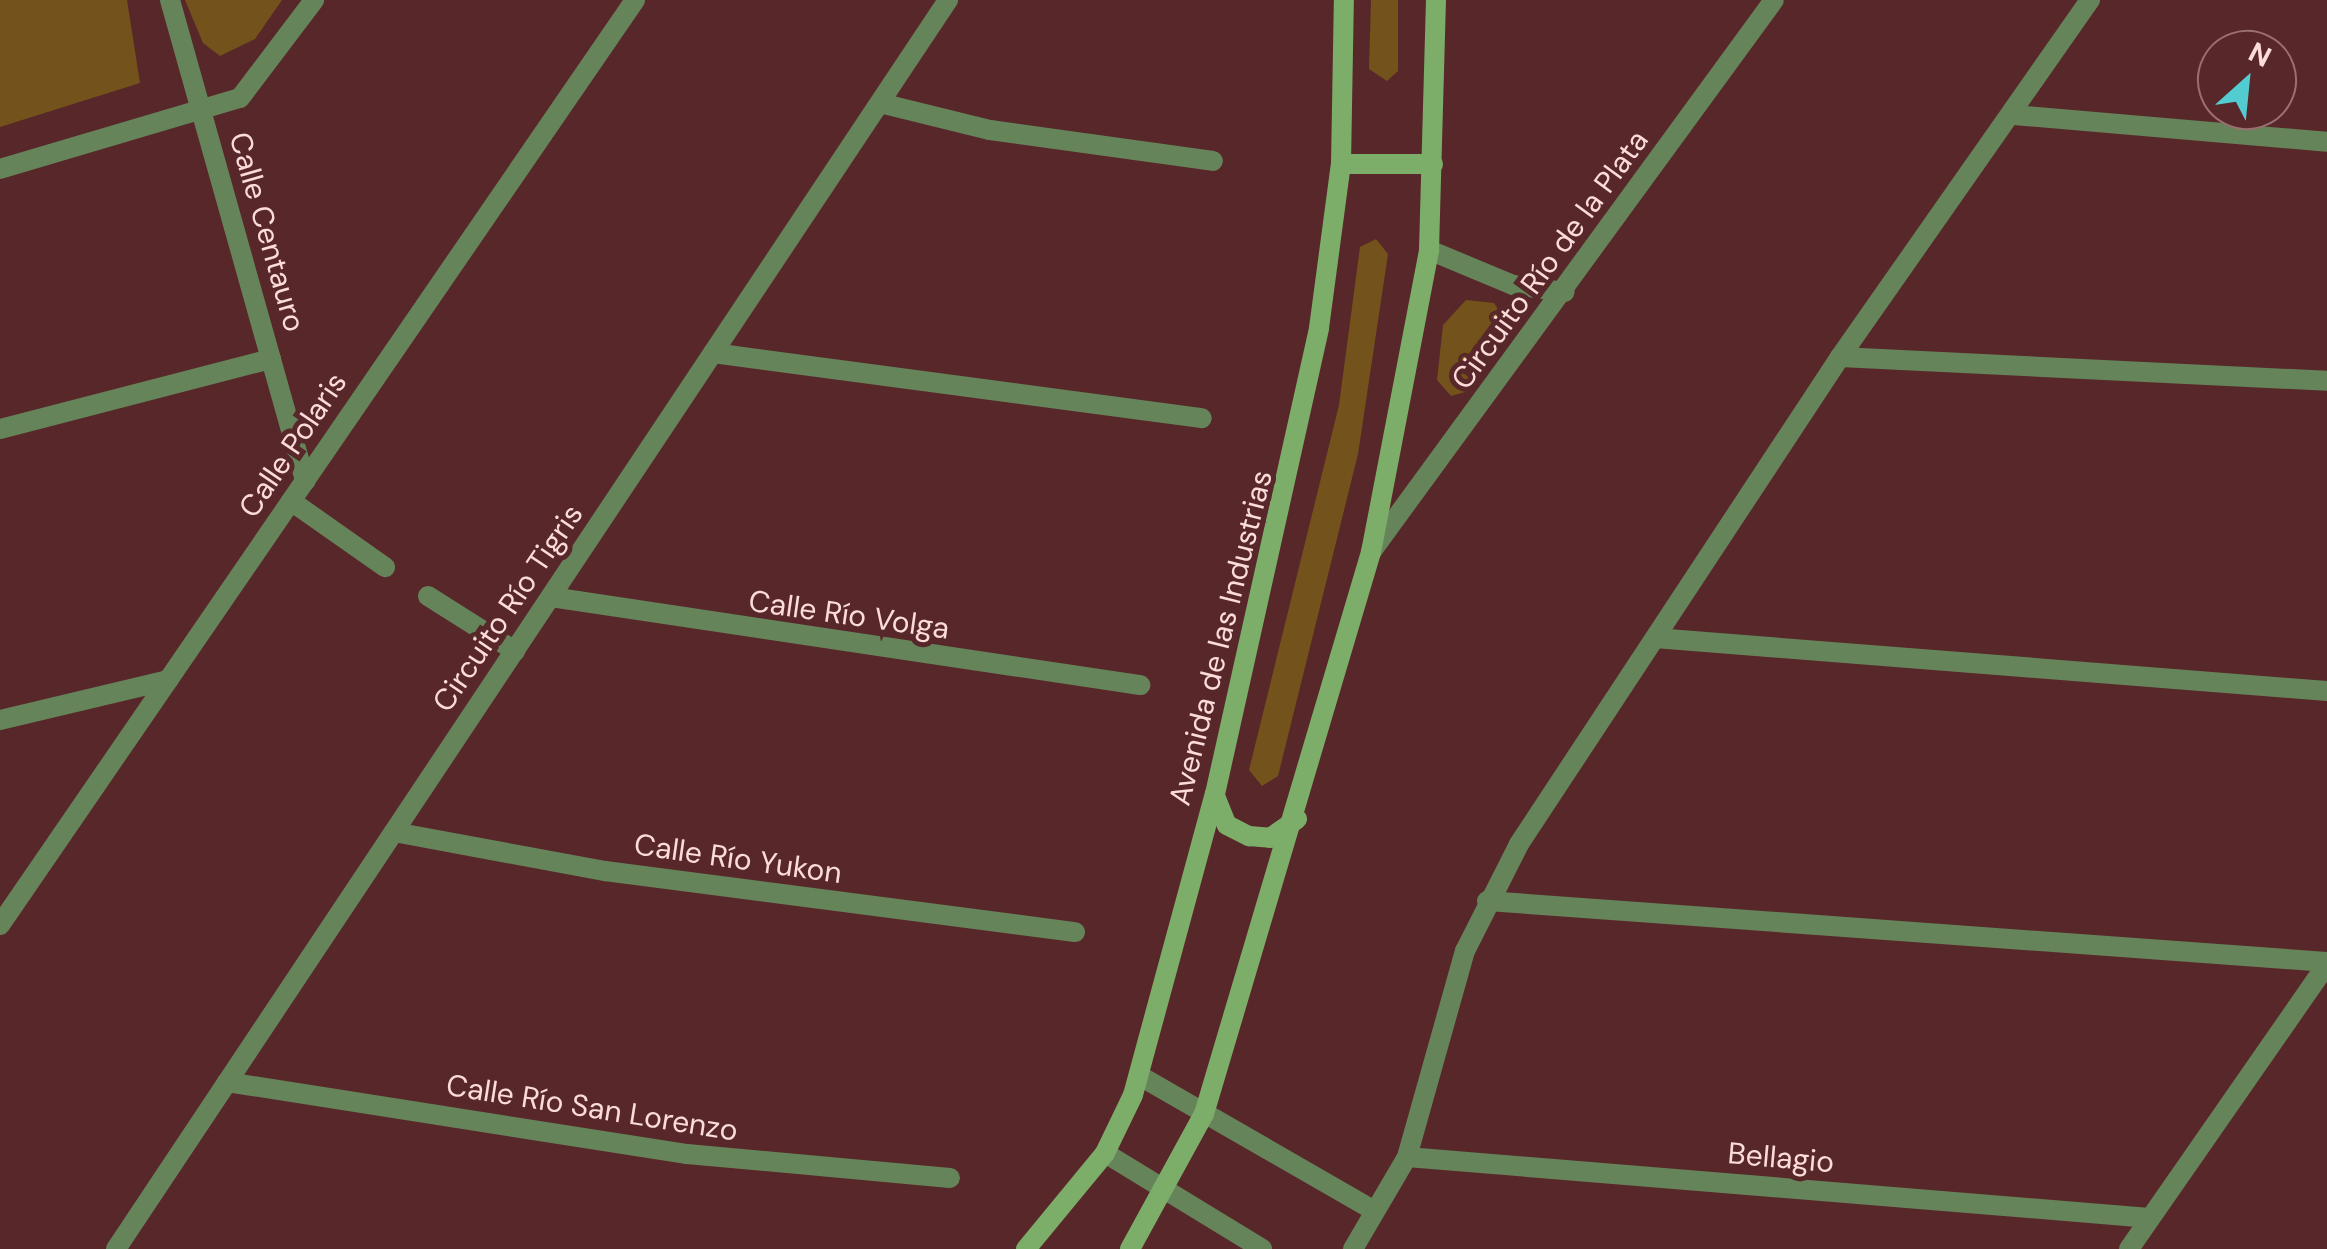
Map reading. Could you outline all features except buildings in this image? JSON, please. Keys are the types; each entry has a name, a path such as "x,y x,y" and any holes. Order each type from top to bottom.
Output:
{"street":[{"name":"Calle Centauro","path":"170,0 305,480"},
{"path":"0,169 203,115 261,78 314,0"},
{"name":"Calle Polaris","path":"0,925 635,0"},
{"name":"Circuito Río Tigris","path":"116,1249 948,0"},
{"name":"Avenida de las Industrias","path":"1026,1249 1105,1153 1140,1076 1215,794 1292,482 1340,164 1344,0"},
{"path":"1130,1249 1168,1192 1204,1114 1298,818 1370,552 1429,250 1436,0"},
{"name":"Circuito Río de la Plata","path":"1370,552 1565,292 1774,0"},
{"path":"1353,1249 1407,1157 1488,901 1840,357 2014,114 2090,0"},
{"path":"880,103 990,130 1212,162"},
{"path":"2014,114 2327,142"},
{"path":"1340,164 1433,164"},
{"path":"1429,250 1513,285 1565,292"},
{"path":"713,353 1202,418"},
{"path":"1840,357 2327,381"},
{"path":"0,429 271,360"},
{"path":"291,502 385,568"},
{"path":"428,596 515,652"},
{"name":"Calle Río Volga","path":"551,597 1140,684"},
{"path":"1655,638 2327,691"},
{"path":"0,720 168,680"},
{"path":"1215,794 1227,825 1249,836 1270,838 1298,818"},
{"name":"Calle Río Yukon","path":"394,832 604,870 1075,932"},
{"path":"1488,901 2327,963"},
{"path":"2129,1249 2327,963"},
{"path":"1140,1076 1373,1210"},
{"name":"Calle Río San Lorenzo","path":"228,1082 704,1156 950,1178"},
{"path":"1105,1153 1262,1249"},
{"name":"Bellagio","path":"1407,1157 2150,1218"}],"shaded area":[{"path":"0,0 127,0 140,83 0,127"},
{"path":"185,0 282,0 255,39 220,56 203,43"},
{"path":"1371,0 1398,0 1398,71 1387,81 1369,69"},
{"path":"1376,239 1388,254 1358,454 1278,776 1262,786 1249,770 1339,405 1360,247"},
{"path":"1466,300 1494,303 1509,327 1472,390 1451,396 1437,380 1443,325"}]}
